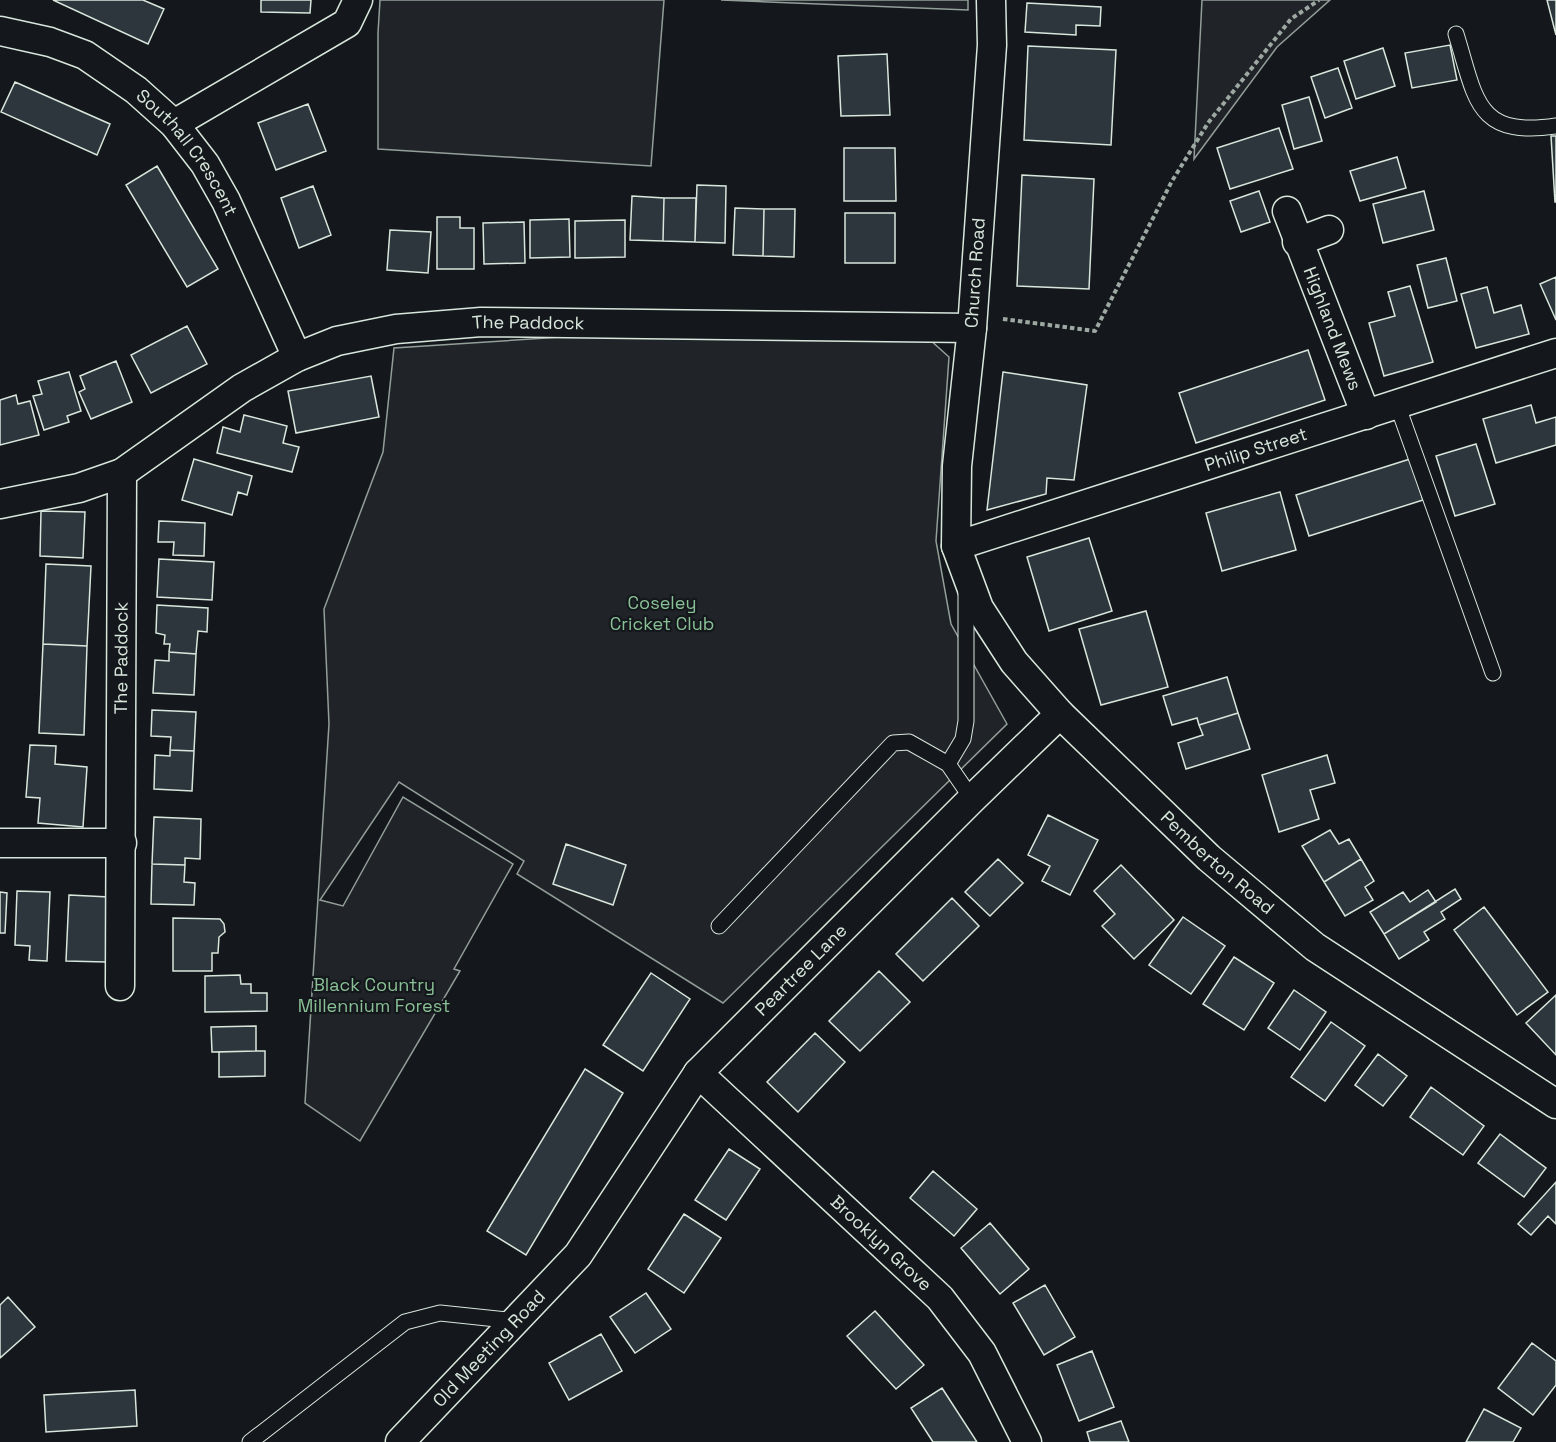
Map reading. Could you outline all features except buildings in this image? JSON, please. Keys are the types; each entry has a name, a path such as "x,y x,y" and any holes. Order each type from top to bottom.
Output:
{"street":[{"path":"174,124 347,23 358,0"},
{"name":"Church Road","path":"956,546 957,466 972,328 992,45 991,0"},
{"name":"Southall Crescent","path":"0,32 50,42 85,55 136,90 174,124 205,164 226,201 297,357"},
{"name":"Highland Mews","path":"1287,212 1366,415"},
{"name":"Highland Mews","path":"1298,242 1329,230"},
{"name":"The Paddock","path":"0,504 80,488 122,472 242,388 297,357 337,341 396,329 481,322 972,328"},
{"name":"Philip Street","path":"956,546 1556,353"},
{"name":"The Paddock","path":"120,986 122,472"},
{"name":"Pemberton Road","path":"956,546 979,608 1014,662 1059,714 1209,858 1315,947 1556,1104"},
{"name":"Peartree Lane","path":"578,1255 698,1073 1059,714"},
{"path":"0,843 122,843"},
{"name":"Brooklyn Grove","path":"698,1073 940,1298 982,1353 1027,1442"},
{"name":"Old Meeting Road","path":"400,1442 578,1255"}],"lane":[{"path":"1456,34 1474,94 1480,107 1493,120 1510,127 1531,129 1556,126"},
{"path":"1397,404 1493,673"},
{"path":"948,764 963,738 966,721 964,635 966,575"},
{"path":"718,926 893,743 909,742 948,764 972,799"},
{"path":"250,1442 405,1322 440,1313 516,1321"}],"path":[{"path":"972,328 991,317 1095,331 1172,181 1208,123 1291,19 1319,0"}],"green space":[{"path":"380,0 664,0 651,166 378,149"},
{"path":"721,0 968,0 968,10"},
{"path":"1202,0 1330,0 1277,47 1194,159"},
{"name":"Coseley Cricket Club","path":"653,331 929,339 949,357 936,541 951,624 1007,724 723,1003 517,874 524,861 399,782 320,900 343,906 403,797 513,864 454,969 460,971 360,1141 305,1103 329,724 324,609 383,452 394,348"}],"park label":[{"name":"Black Country Millennium Forest","path":"374,995"}]}
